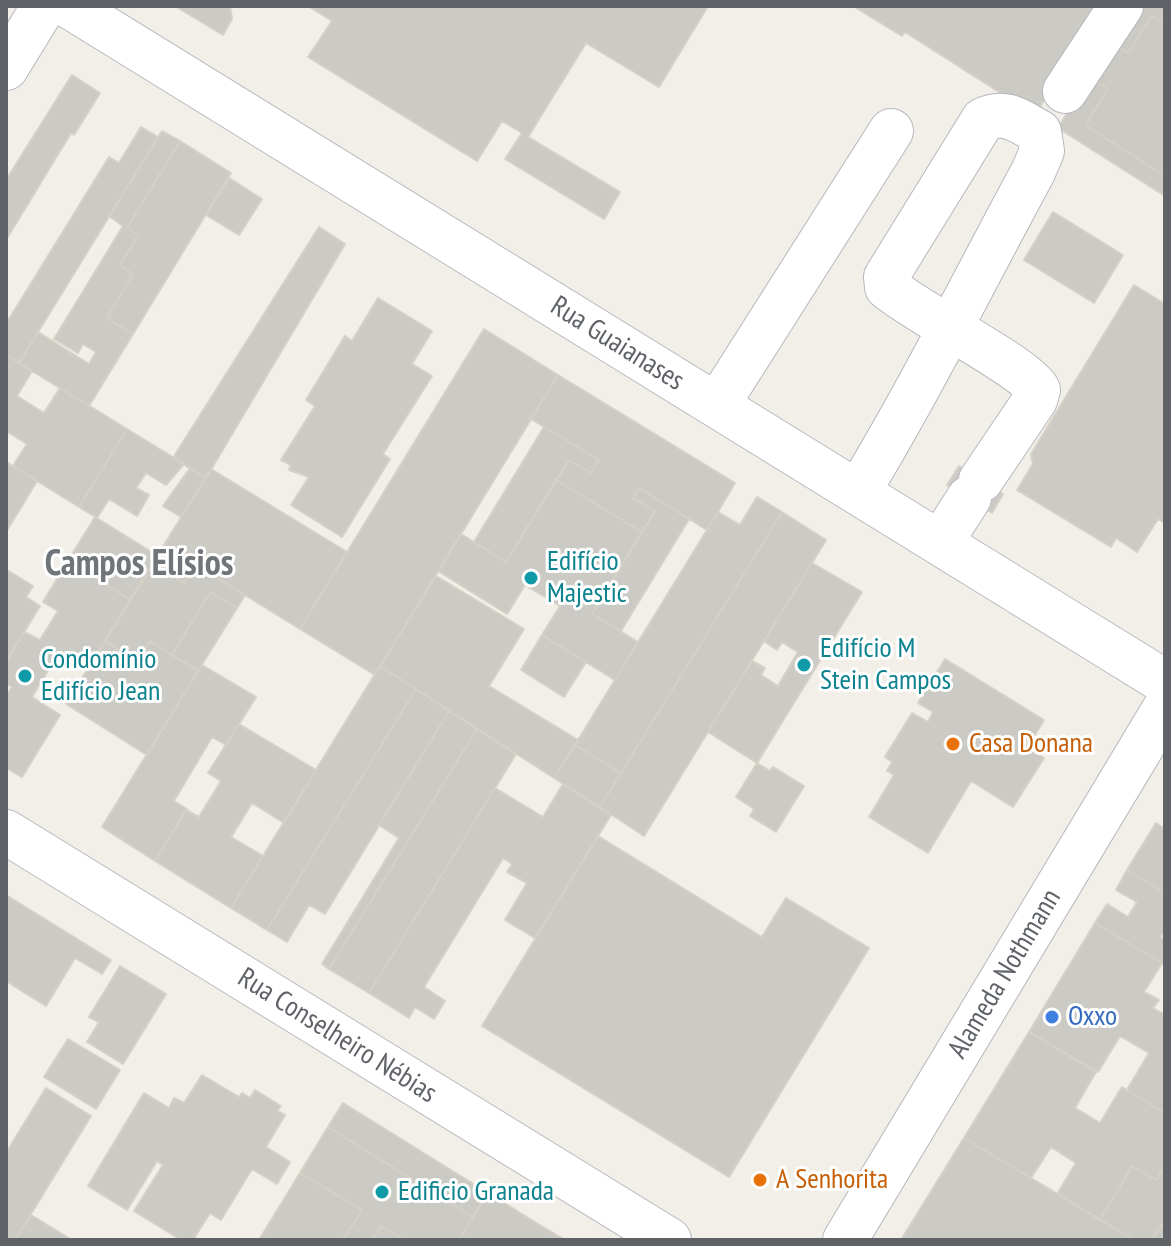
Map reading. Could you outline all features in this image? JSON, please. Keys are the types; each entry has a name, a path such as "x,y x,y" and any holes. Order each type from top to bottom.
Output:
{"street":[{"path":"6,68 44,6"},
{"name":"Rua Guaianases","path":"69,6 1165,682"},
{"path":"1065,91 1121,6"},
{"path":"717,405 891,131"},
{"path":"858,492 948,329 1032,379 1038,390 1035,400 940,543"},
{"name":"Alameda Nothmann","path":"845,1240 1165,708"},
{"name":"Rua Conselheiro Nébias","path":"6,832 669,1240"}],"building":[{"path":"175,6 230,6 232,19 223,35"},
{"path":"308,6 708,6 659,87 586,43 528,137 620,192 604,219 505,159 522,133 502,121 477,161 308,57 332,21"},
{"path":"853,6 1102,6 1035,115 905,32 902,36"},
{"path":"1133,6 1161,6 1165,9 1165,24 1152,16 1128,53 1111,42"},
{"path":"1152,16 1165,24 1165,176 1085,125 1108,89 1089,78 1111,42 1128,53"},
{"path":"72,75 100,93 74,135 71,133 6,240 6,180"},
{"path":"1089,78 1108,89 1085,125 1165,176 1165,196 1058,128"},
{"path":"141,127 158,137 19,363 6,355 6,324 109,157 119,163"},
{"path":"162,131 180,141 127,228 139,235 120,265 133,274 107,318 133,334 89,406 19,363 38,332 89,364 96,352 83,344 78,353 54,339 123,226 109,216"},
{"path":"180,141 231,173 133,334 107,318 133,274 120,265 139,235 127,228"},
{"path":"229,178 262,199 239,235 206,215"},
{"path":"1053,212 1123,255 1094,303 1024,260"},
{"path":"319,227 345,244 206,478 173,458"},
{"path":"1134,285 1165,304 1165,523 1158,519 1137,552 1116,538 1111,547 1017,490 1033,464 1031,454"},
{"path":"378,298 432,331 412,364 432,376 383,454 390,459 342,537 291,505 309,477 289,470 291,465 281,460 315,406 306,400 345,336 352,341"},
{"path":"484,329 558,375 375,675 300,629"},
{"path":"6,355 32,371 17,396 44,413 60,388 127,429 79,507 13,466 27,444 6,431"},
{"path":"558,375 735,483 707,530 639,488 633,498 655,511 642,532 556,480 569,460 591,473 599,460 531,419"},
{"path":"544,427 599,460 591,473 569,460 506,562 474,542"},
{"path":"127,429 184,464 166,485 146,473 136,488 149,495 137,516 109,499 97,518 79,507"},
{"path":"8,463 37,481 6,532 6,466"},
{"path":"959,466 1003,494 992,513 947,485"},
{"path":"190,468 206,478 181,517 163,506"},
{"path":"211,469 347,552 300,629 164,545"},
{"name":"Edifício Majestic","path":"556,480 642,532 592,614 638,642 615,680 542,635 560,606 525,585 507,614 438,571 461,534 506,562"},
{"path":"639,488 689,519 621,631 592,614 655,511 633,498"},
{"path":"757,497 782,512 621,773 575,745 718,512 740,525"},
{"path":"782,512 826,540 644,836 600,807"},
{"path":"95,517 158,556 131,600 68,561"},
{"path":"164,545 195,565 184,583 152,564"},
{"name":"Condomínio Edifício Jean","path":"68,561 131,600 88,669 60,651 32,697 60,715 22,777 6,768 6,696 12,687 6,683 6,662 24,632 40,640 58,611 43,602"},
{"name":"Edifício M Stein Campos","path":"812,563 862,592 757,763 708,732 752,661 765,668 761,675 778,686 798,652 782,642 777,650 764,641"},
{"path":"152,564 184,583 195,565 245,595 237,608 210,592 172,655 150,641 137,662 105,641"},
{"path":"7,570 33,586 26,597 40,606 6,662"},
{"path":"436,576 524,629 489,686 578,740 554,778 380,666"},
{"path":"210,592 237,608 198,671 172,655"},
{"path":"542,635 586,662 564,697 521,670"},
{"path":"105,641 137,662 150,641 198,671 147,755 66,704"},
{"path":"945,659 1044,720 1027,748 1044,758 1013,807 971,781 928,853 869,817 894,775 887,771 892,762 885,757 912,713 928,722 933,712 918,703"},
{"path":"202,665 256,697 226,745 212,737 174,801 187,809 155,861 102,827"},
{"path":"380,666 416,689 267,930 231,908"},
{"path":"416,689 449,711 325,914 309,905 287,942 267,930"},
{"path":"449,711 477,729 329,969 322,964 399,838 379,825"},
{"path":"239,724 316,770 284,823 252,803 231,837 263,856 231,908 155,861 186,810 199,817 221,781 208,773"},
{"path":"477,729 516,754 369,993 329,969"},
{"path":"575,745 621,773 600,807 554,778"},
{"path":"757,763 770,771 773,767 804,786 776,832 750,816 754,809 736,797"},
{"path":"563,784 611,815 535,938 505,920 527,883 507,872 512,864 503,858 424,987 445,1001 434,1019 415,1007 409,1018 369,993 495,788 543,817"},
{"path":"1156,823 1165,829 1165,893 1127,870"},
{"path":"598,836 762,937 786,898 869,948 729,1177 482,1026"},
{"path":"1127,870 1165,893 1165,929 1160,937 1165,940 1165,965 1095,923 1107,904 1128,917 1137,902 1116,890"},
{"path":"6,895 111,960 102,974 75,958 46,1006 6,981"},
{"path":"1095,923 1162,963 1144,992 1159,1000 1153,1008 1165,1015 1165,1113 1127,1090 1149,1053 1120,1036 1098,1072 1029,1032"},
{"path":"120,966 166,994 123,1064 87,1042 99,1022 89,1017"},
{"path":"1029,1032 1096,1072 1075,1108 1100,1123 1122,1087 1165,1113 1165,1166 1156,1180 1132,1166 1100,1220 1057,1194 1076,1163 1051,1147 1031,1178 964,1138"},
{"path":"68,1039 120,1070 96,1109 44,1077"},
{"path":"202,1075 239,1097 242,1093 250,1098 255,1090 281,1106 277,1111 285,1115 266,1147 290,1162 277,1184 252,1169 221,1220 210,1213 193,1240 181,1240 134,1211 163,1165 157,1161 127,1210 88,1186 144,1093 169,1108 174,1098 184,1103"},
{"path":"46,1088 91,1116 15,1240 6,1240 6,1153"},
{"path":"343,1103 488,1193 473,1217 328,1127"},
{"name":"Edificio Granada","path":"328,1127 473,1217 459,1240 404,1240 381,1226 372,1240 343,1240 362,1210 300,1173"},
{"path":"964,1138 1031,1178 1134,1240 901,1240"},
{"path":"1132,1166 1156,1180 1165,1166 1165,1219 1152,1240 1134,1240 1100,1220"},
{"path":"300,1173 362,1210 343,1240 259,1240"},
{"path":"488,1193 538,1224 565,1240 459,1240"},
{"path":"31,1215 72,1240 15,1240"},
{"path":"1161,1225 1165,1228 1165,1240 1152,1240"},
{"path":"381,1226 404,1240 372,1240"}],"place":[{"name":"Edifício Majestic","path":"531,578"},
{"name":"Edifício M Stein Campos","path":"804,665"},
{"name":"Condomínio Edifício Jean","path":"25,676"},
{"name":"Casa Donana","path":"953,744"},
{"name":"Oxxo","path":"1052,1017"},
{"name":"A Senhorita","path":"760,1180"},
{"name":"Edificio Granada","path":"382,1192"}],"district":[{"name":"Campos Elísios","path":"139,565"}]}
